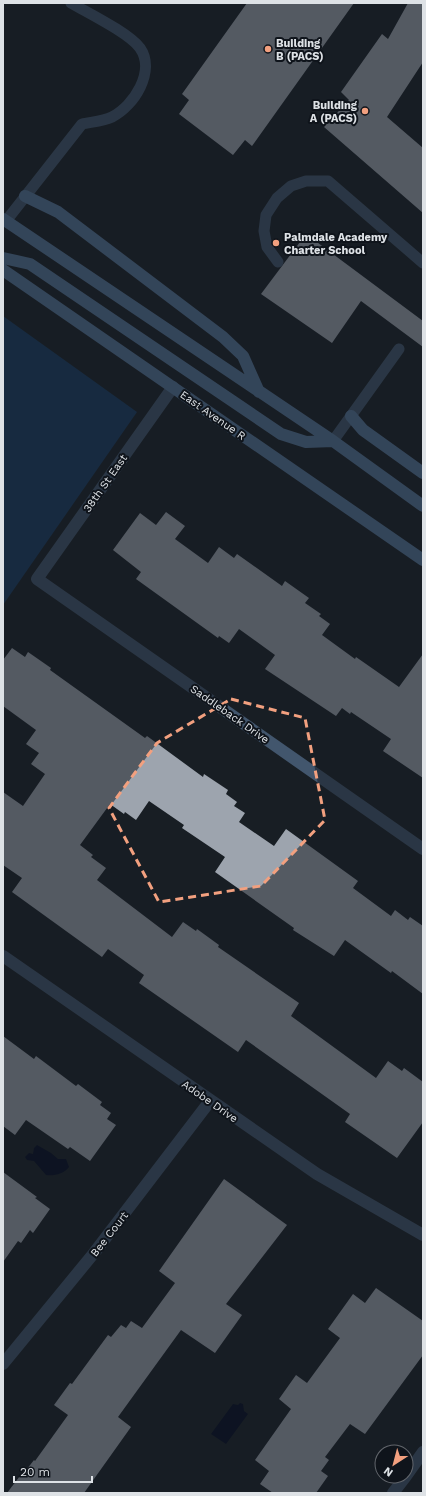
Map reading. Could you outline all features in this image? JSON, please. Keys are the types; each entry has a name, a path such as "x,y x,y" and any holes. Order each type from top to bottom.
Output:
{"main road":[{"path":"25,196 58,212 224,337 243,356 259,392"},
{"path":"4,220 333,441 423,506"},
{"path":"3,258 30,264 282,434 306,442 333,441"},
{"name":"East Avenue R","path":"3,270 423,560"},
{"path":"351,416 363,430 423,473"}],"street":[{"name":"38th St East","path":"37,579 173,387"},
{"name":"Saddleback Drive","path":"37,579 423,849"},
{"name":"Adobe Drive","path":"3,956 210,1101 318,1174 423,1235"},
{"name":"Bee Court","path":"3,1364 99,1247 210,1101"},
{"path":"414,1465 423,1452"},
{"path":"393,1493 400,1484"}],"lane":[{"path":"4,220 82,124 112,117 137,96 147,66 140,48 127,36 71,3"},
{"path":"278,262 267,247 264,231 266,215 277,198 291,186 306,181 328,181 423,263"},
{"path":"333,441 399,349"}],"highlighted area":[{"path":"231,699 305,718 325,820 261,886 159,902 109,808 157,743"}],"shaded area":[{"path":"3,316 137,412 3,605"},
{"path":"37,1145 58,1159 66,1159 69,1167 59,1174 46,1175 34,1161 27,1160 25,1157 29,1153 33,1154 34,1148"},
{"path":"240,1403 243,1404 244,1411 248,1414 226,1444 211,1434 233,1404 238,1405"}],"building":[{"name":"Building B (PACS)","path":"247,3 354,3 252,146 245,140 233,155 179,114 189,100 182,94"},
{"name":"Building A (PACS)","path":"408,3 423,3 423,62 387,117 423,148 423,213 324,127 349,100 341,92 382,34 388,39"},
{"path":"306,234 423,321 423,347 361,301 332,343 261,294"},
{"path":"166,512 185,526 175,539 208,563 219,547 234,558 237,554 282,586 285,581 309,598 305,603 321,614 319,616 330,624 322,635 355,659 356,657 399,687 423,654 423,778 383,751 391,739 351,712 350,714 342,708 336,716 265,669 275,655 239,629 229,643 219,636 218,638 136,579 141,572 113,550 140,513 156,525"},
{"path":"12,648 25,657 28,652 51,668 50,670 145,738 147,736 203,777 204,774 228,790 226,794 237,802 234,806 245,813 239,822 274,846 286,829 358,881 353,888 391,916 395,910 408,920 410,917 423,926 423,994 392,971 391,973 345,940 334,956 293,930 294,928 215,872 225,857 182,828 184,825 149,801 136,820 110,804 80,845 93,855 91,857 106,868 97,880 172,937 183,922 196,931 197,929 219,945 218,947 299,1003 291,1016 376,1078 388,1061 402,1071 404,1068 423,1082 423,1122 397,1158 345,1122 350,1114 246,1040 238,1052 139,983 144,975 108,949 102,957 12,892 22,878 3,865 3,792 23,806 45,774 31,764 39,753 26,744 36,730 3,706 3,660"},
{"path":"3,1036 34,1059 36,1056 76,1086 78,1084 102,1102 100,1105 111,1113 107,1119 116,1125 90,1161 70,1147 68,1149 26,1120 15,1135 3,1126"},
{"path":"3,1172 37,1197 35,1198 50,1209 33,1233 30,1230 21,1243 18,1241 3,1262"},
{"path":"224,1179 287,1225 226,1304 242,1315 215,1353 181,1330 118,1417 131,1427 84,1493 7,1493 26,1468 27,1469 34,1460 35,1461 68,1415 54,1405 70,1383 72,1384 108,1335 111,1337 121,1325 126,1328 131,1321 142,1328 175,1283 159,1271"},
{"path":"376,1288 423,1321 423,1355 365,1434 350,1424 325,1457 329,1460 321,1471 328,1476 316,1493 273,1493 260,1484 269,1471 255,1460 291,1409 279,1399 296,1375 307,1383 340,1338 328,1329 353,1294 365,1303"}],"place":[{"name":"Building B (PACS)","path":"268,49"},
{"name":"Building A (PACS)","path":"365,111"},
{"name":"Palmdale Academy Charter School","path":"276,243"}]}
